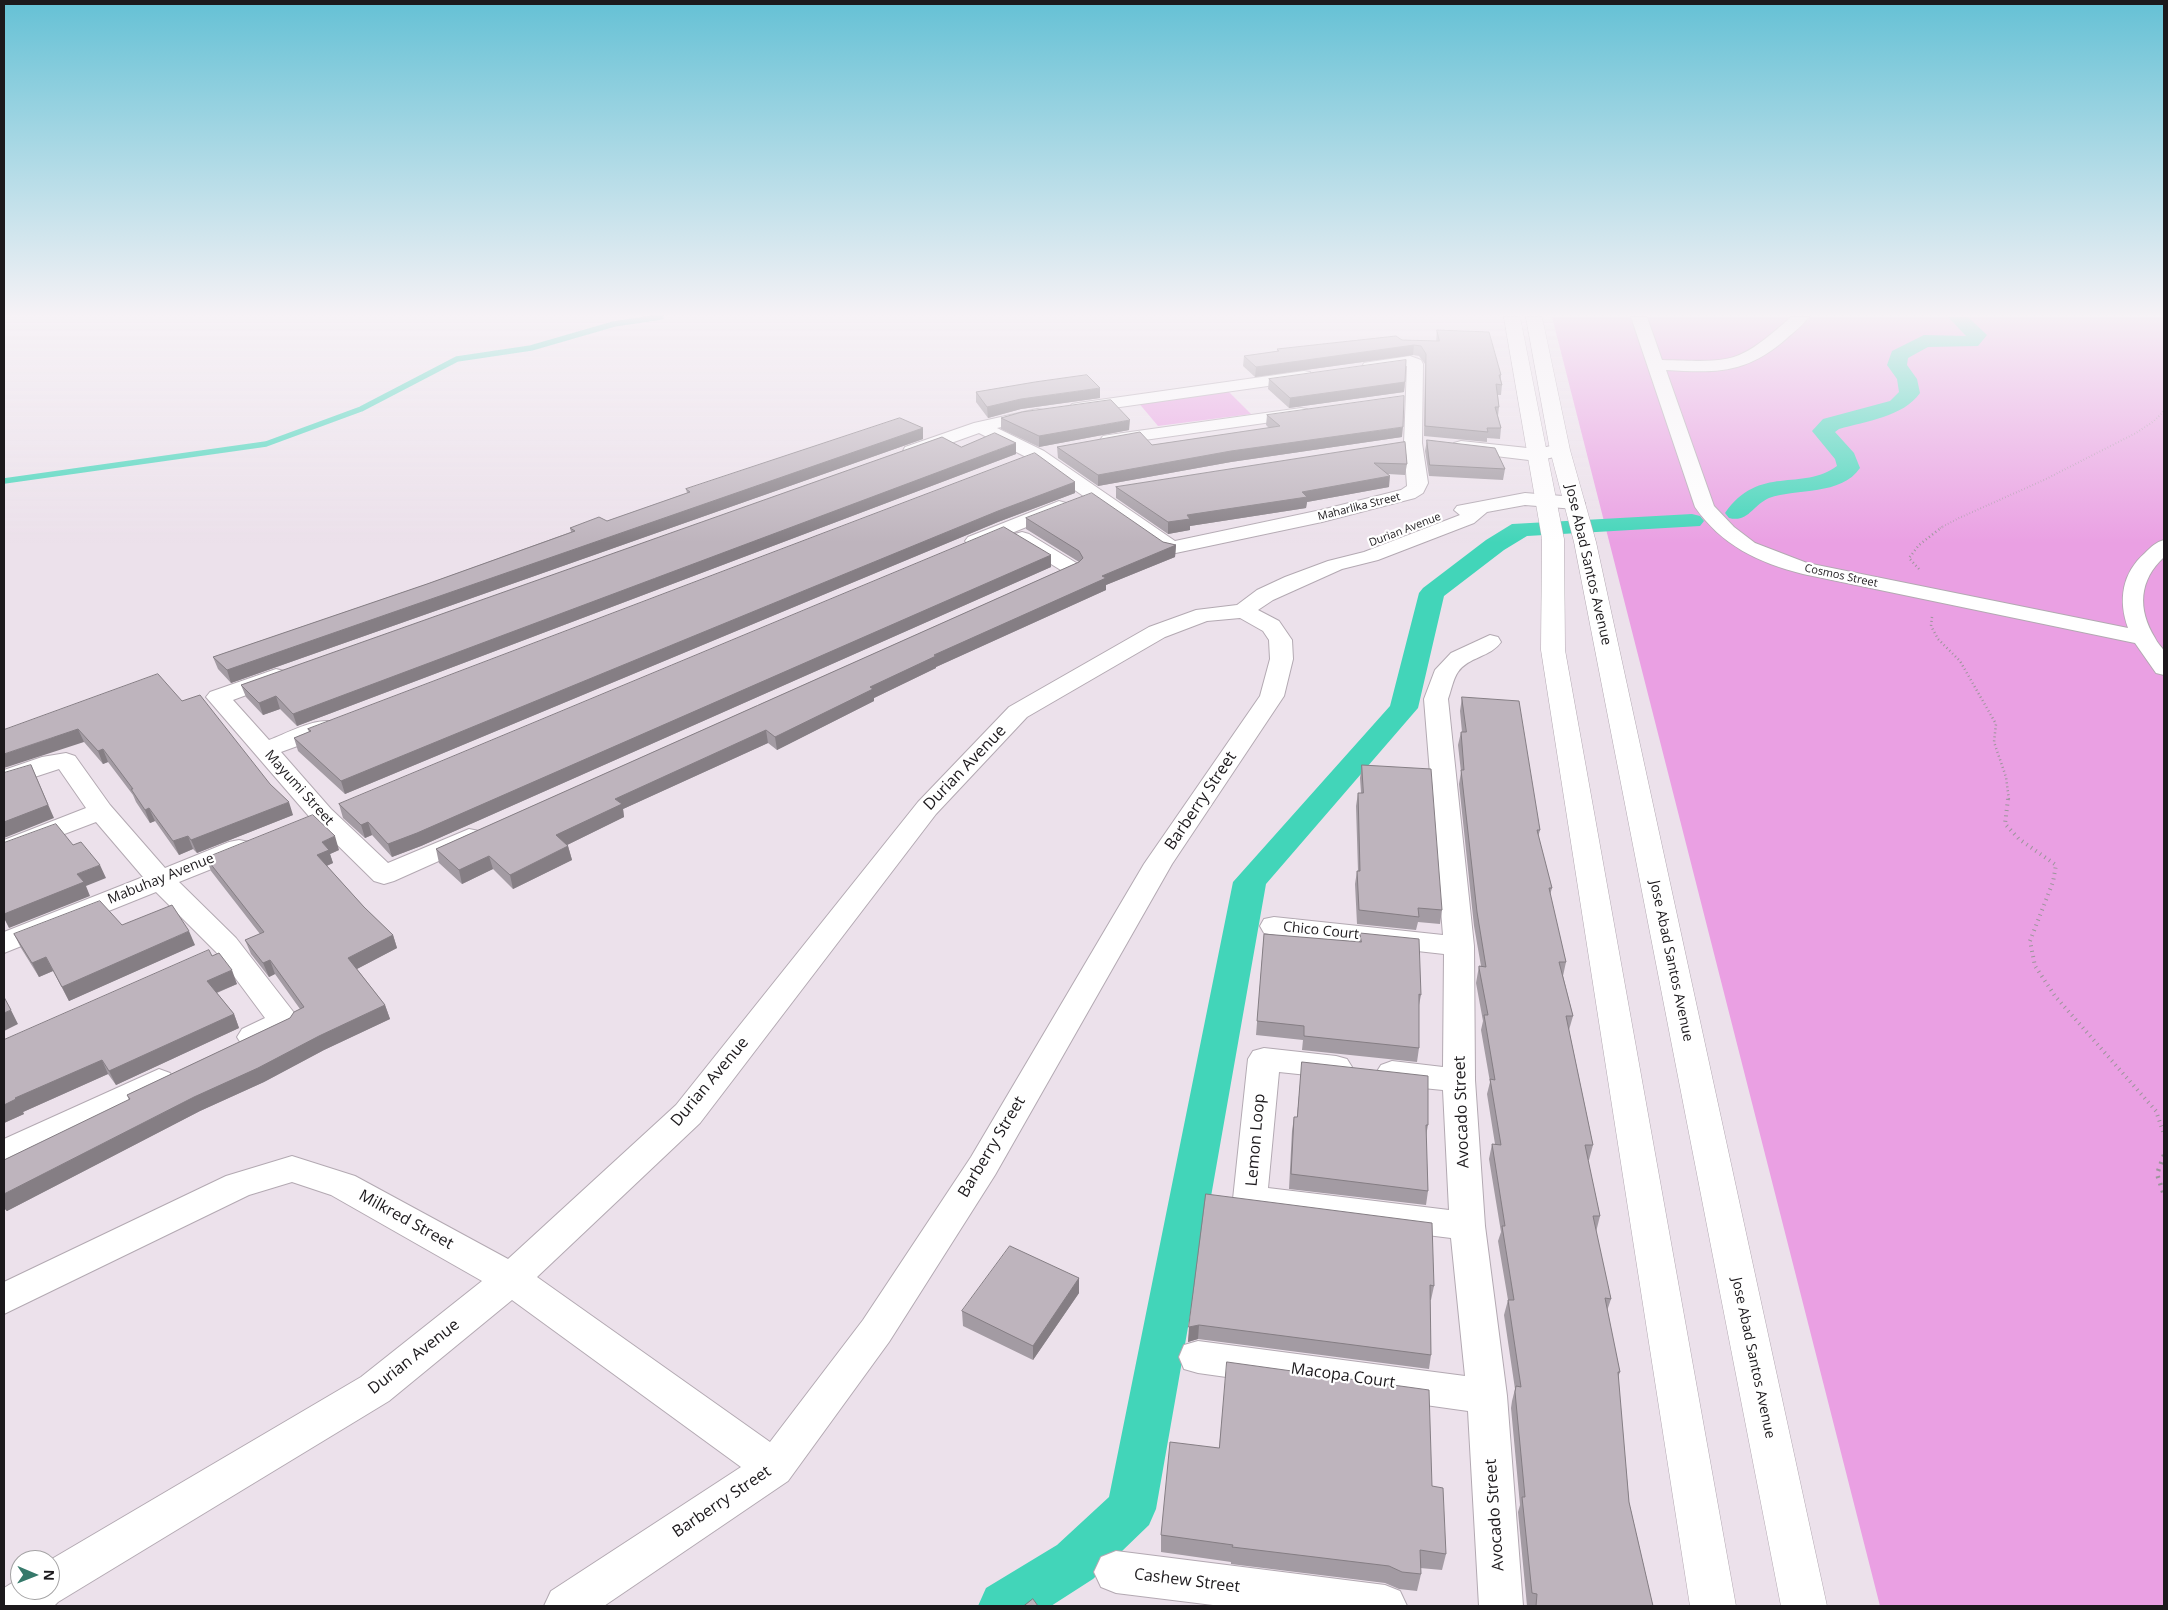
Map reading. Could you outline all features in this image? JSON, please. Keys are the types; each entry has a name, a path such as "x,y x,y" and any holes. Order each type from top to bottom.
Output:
{"main road":[{"name":"Jose Abad Santos Avenue","path":"1526,392 1553,539 1553,650 1713,1606"},
{"name":"Jose Abad Santos Avenue","path":"1550,392 1560,450 1585,542 1804,1606"}],"street":[{"path":"896,457 980,427 1021,416 1193,392"},
{"path":"1253,392 1285,415"},
{"name":"Maharlika Street","path":"1092,495 1171,548 1322,516 1408,494 1416,489 1426,445 1403,399 1405,392"},
{"name":"Cosmos Street","path":"1665,392 1705,507 1722,528 1743,545 1767,557 1803,568 2143,638"},
{"path":"1093,443 1324,410"},
{"path":"980,427 1037,455 1092,495"},
{"path":"1426,445 1560,450"},
{"path":"1009,466 1037,455 1065,449"},
{"path":"951,551 1092,495 1120,490"},
{"name":"Durian Avenue","path":"60,1578 375,1389 511,1279 688,1114 927,808 1018,712 1156,632 1204,615 1243,611 1265,595 1335,565 1371,556 1466,519 1480,508 1525,499 1548,508 1577,510"},
{"path":"1006,528 1071,568 1044,581"},
{"path":"2164,546 2141,567 2132,594 2134,614 2143,638 2164,668"},
{"name":"Barberry Street","path":"566,1606 774,1468 876,1331 983,1166 1158,864 1272,696 1280,668 1282,647 1273,627 1243,611"},
{"name":"Avocado Street","path":"1490,642 1459,658 1446,670 1436,699 1459,946 1459,1080 1467,1226 1487,1396 1501,1606"},
{"name":"Mayumi Street","path":"293,670 218,697 322,815 384,875 492,826"},
{"path":"264,750 348,718"},
{"path":"4,779 51,762 66,761 101,811 160,879 212,951 284,1022 230,1048"},
{"path":"4,849 101,811"},
{"name":"Mabuhay Avenue","path":"4,943 259,840"},
{"name":"Chico Court","path":"1274,926 1459,946"},
{"name":"Lemon Loop","path":"1459,1080 1264,1059 1250,1199 1467,1226"},
{"path":"4,1154 184,1069"},
{"name":"Milkred Street","path":"4,1299 238,1185 292,1168 344,1185 511,1279 774,1468"},
{"name":"Macopa Court","path":"1198,1357 1487,1396"},
{"name":"Cashew Street","path":"1116,1572 1254,1598 1385,1606"}],"path":[{"path":"2164,411 2157,421 2097,454 2018,493 1961,515 1916,546 1910,558 1922,572 1939,585 1931,626 1938,639 1960,661 1996,724 1994,742 2006,777 2009,806 2006,824 2019,839 2056,865 2053,882 2030,941 2035,966 2055,996 2156,1111 2164,1134"},
{"path":"2164,1155 2157,1174 2164,1195"}],"shaded area":[{"path":"1210,392 1229,392 1251,414 1158,426 1137,401"},
{"path":"1571,392 2164,392 2164,1606 1880,1606"}],"building":[{"path":"976,392 1070,392 1021,399 987,407"},
{"path":"1284,392 1332,392 1290,398"},
{"path":"1425,392 1497,392 1499,407 1495,407 1501,428 1487,428 1488,432 1425,426"},
{"path":"1404,396 1403,427 1231,451 1098,475 1057,447 1140,432 1152,445 1280,426 1267,415"},
{"path":"1111,400 1130,420 1039,436 1001,418 1022,412"},
{"path":"900,418 923,428 227,670 213,657 575,531 570,528 599,517 607,521 690,492 686,489"},
{"path":"995,433 1016,443 293,714 276,696 259,703 241,685 942,437 961,447"},
{"path":"1427,440 1495,448 1505,469 1430,465"},
{"path":"1405,442 1407,464 1374,463 1390,476 1302,492 1307,497 1187,515 1190,519 1168,522 1116,487"},
{"path":"1035,453 1075,482 998,511 341,781 294,738 311,731 308,729"},
{"path":"1092,493 1163,542 1176,545 1102,576 1106,578 934,655 936,656 870,687 873,689 775,737 766,730 615,799 622,804 556,835 568,846 510,875 489,856 459,870 436,849 1079,562 1083,558 1079,551 1026,518"},
{"path":"1004,527 1051,555 417,833 388,844 368,822 361,825 339,804"},
{"path":"158,674 182,701 200,695 270,784 289,802 191,840 188,836 173,841 149,808 145,810 131,789 133,789 103,749 98,751 78,729 4,754 4,730"},
{"path":"1462,697 1519,701 1540,830 1537,830 1552,888 1549,888 1566,962 1559,962 1573,1016 1566,1016 1593,1145 1585,1145 1600,1216 1593,1216 1611,1299 1605,1298 1620,1372 1618,1372 1629,1502 1653,1606 1536,1606 1537,1594 1532,1593 1522,1497 1525,1497 1515,1392 1516,1386 1521,1387 1508,1300 1514,1300 1502,1226 1505,1226 1492,1144 1501,1145 1490,1079 1495,1080 1484,1015 1488,1015 1479,966 1486,967 1477,912 1461,770 1464,770 1461,732 1466,732"},
{"path":"31,765 48,805 4,822 4,773"},
{"path":"1362,765 1431,769 1442,910 1418,908 1419,917 1359,910 1357,871 1360,871 1358,793 1363,793"},
{"path":"313,815 335,836 322,842 329,850 317,855 364,907 393,935 348,958 385,1005 319,1036 258,1068 194,1097 4,1194 4,1160 130,1099 127,1095 290,1018 294,1012 304,1007 270,960 263,963 245,940 264,932 206,858"},
{"path":"56,824 73,845 81,842 100,865 77,874 84,882 4,914 4,843"},
{"path":"100,901 122,925 172,905 189,931 62,987 46,957 32,963 14,934"},
{"path":"1360,933 1419,939 1421,995 1419,994 1419,1048 1304,1036 1304,1026 1257,1021 1264,934 1361,942"},
{"path":"209,950 212,956 219,953 232,970 207,981 234,1014 109,1071 102,1060 15,1098 4,1105 4,1040"},
{"path":"4,997 11,1010 4,1013"},
{"path":"1302,1062 1428,1076 1428,1125 1426,1125 1428,1191 1291,1174 1294,1117 1297,1117"},
{"path":"1206,1194 1432,1223 1434,1286 1430,1285 1431,1355 1199,1325 1189,1327"},
{"path":"1010,1246 1079,1278 1033,1346 962,1311"},
{"path":"1227,1362 1429,1390 1432,1486 1443,1488 1446,1554 1420,1550 1421,1574 1402,1572 1389,1566 1232,1547 1233,1545 1161,1535 1170,1442 1219,1448"},
{"path":"1033,1599 1038,1606 1024,1606"}],"waterway":[{"path":"4,481 266,444 361,409 393,392"},
{"path":"1737,513 1758,494 1772,489 1819,482 1840,475 1849,468 1846,458 1823,431 1831,424 1897,405 1910,392"},
{"path":"1004,1606 1075,1562 1131,1509 1250,882 1404,708 1432,593 1495,545 1521,529 1692,521"}]}
